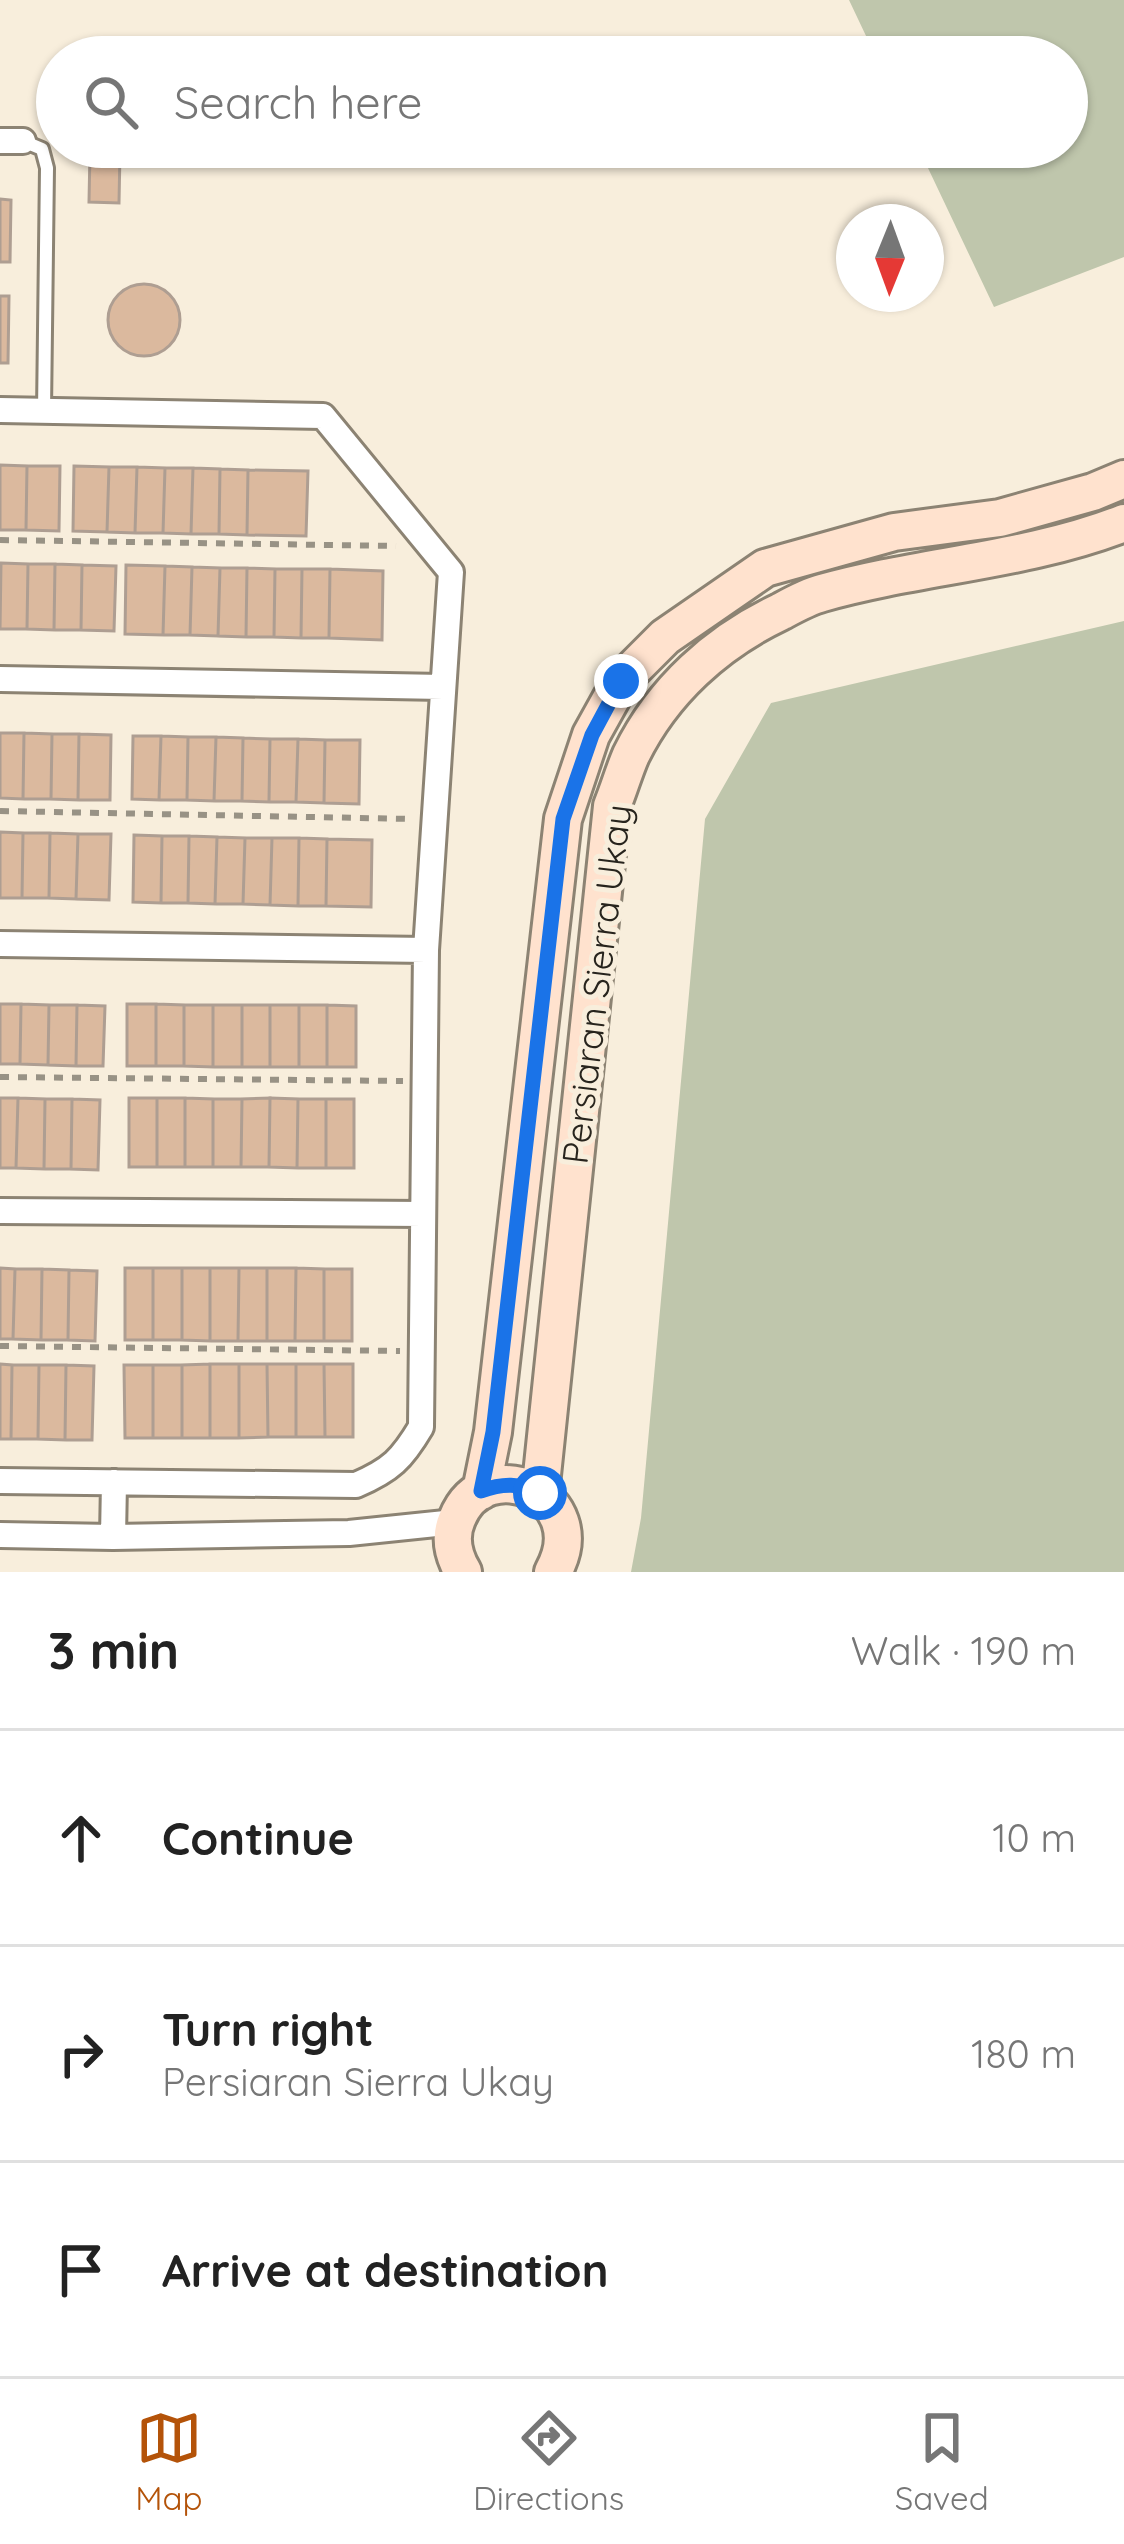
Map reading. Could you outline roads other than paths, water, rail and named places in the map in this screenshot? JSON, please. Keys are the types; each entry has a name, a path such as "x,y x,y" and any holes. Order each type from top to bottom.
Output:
{"street":[{"path":"0,410 322,416 451,572 426,950 422,1426 405,1455 385,1472 356,1485 0,1481"},
{"name":"Persiaran Sierra Ukay","path":"481,1491 493,1432 563,819 592,735 621,681 665,637 766,568 894,532 1000,518 1093,493 1124,479"},
{"name":"Persiaran Sierra Ukay","path":"540,1493 612,806 631,755 661,706 719,647 816,594 1038,549 1124,523"},
{"path":"0,679 443,687"},
{"path":"0,944 426,950"},
{"path":"0,1211 423,1214"},
{"path":"113,1537 114,1482"},
{"path":"463,1572 454,1552 455,1522 481,1491 511,1484 540,1493 561,1522 562,1557 554,1572"},
{"path":"0,1535 349,1533 455,1522"}],"lane":[{"path":"44,411 47,168"}]}
